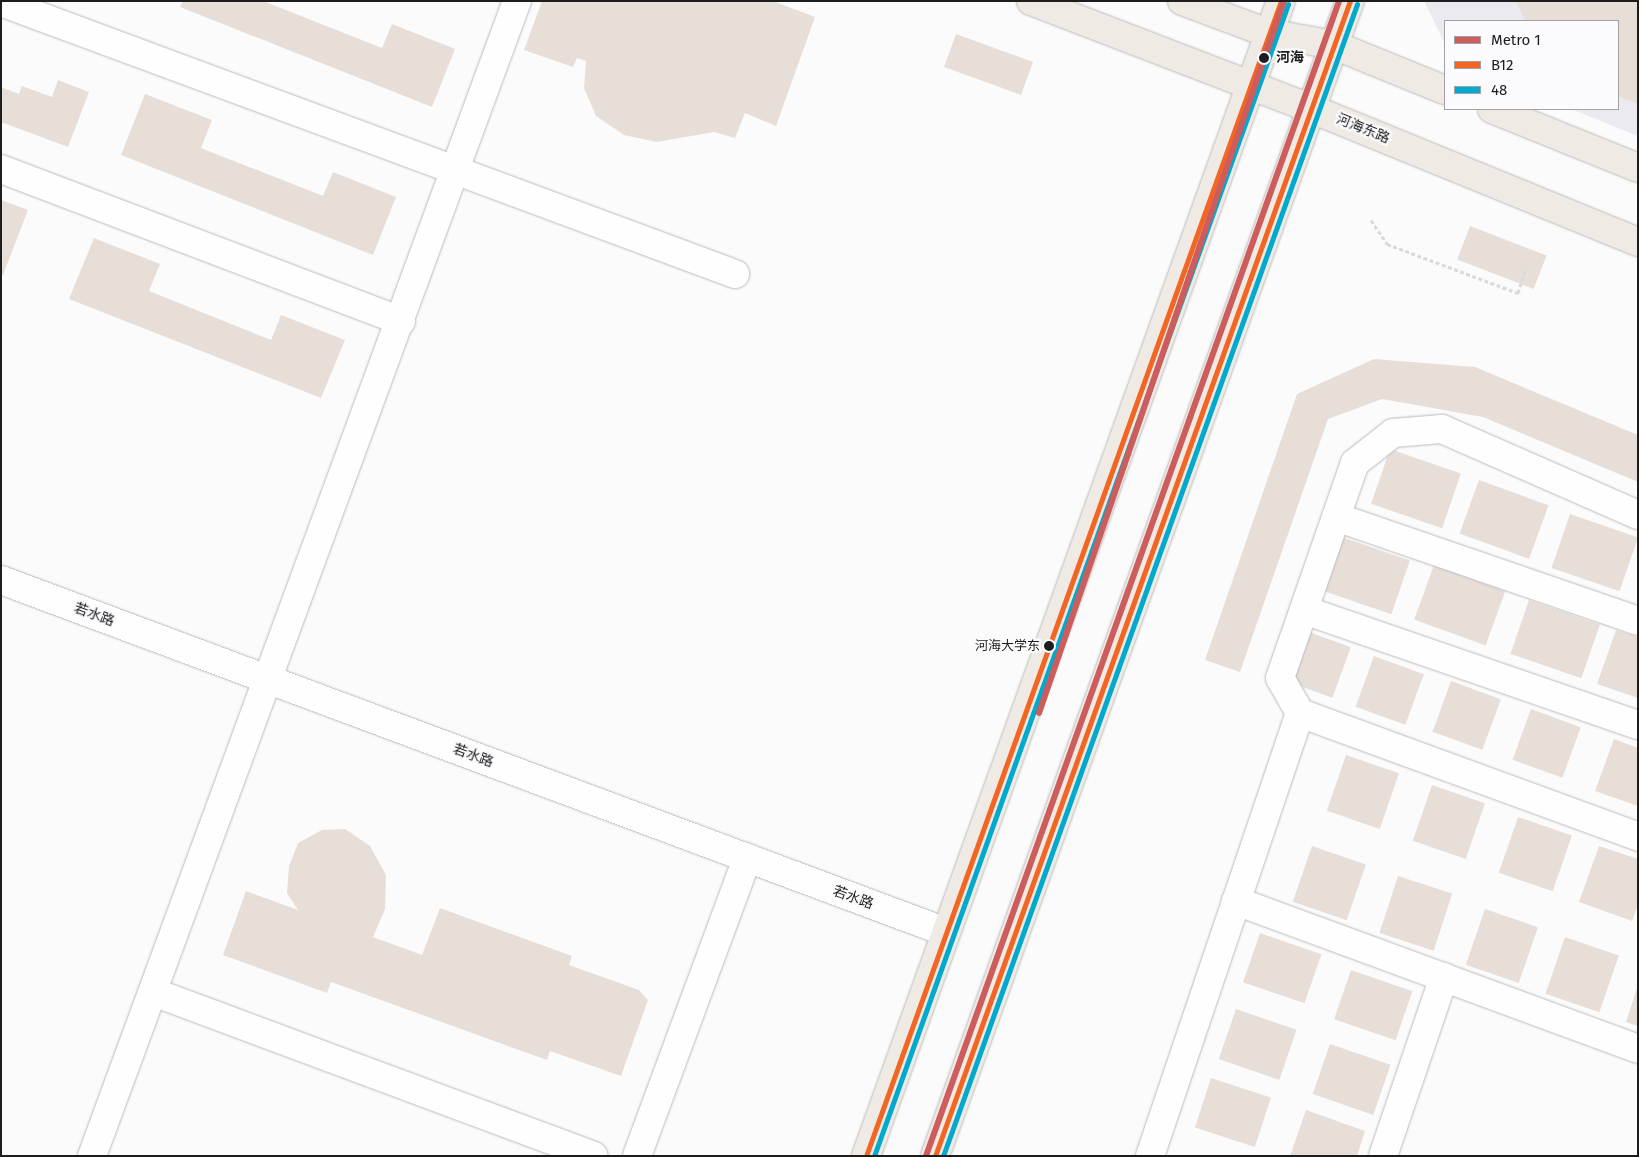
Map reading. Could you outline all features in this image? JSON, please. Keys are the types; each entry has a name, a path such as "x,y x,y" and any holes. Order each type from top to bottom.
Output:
{"main road":[{"name":"河海东路","path":"1031,1 1312,109 1638,242"},
{"path":"1182,1 1268,33 1334,45 1444,90"},
{"path":"866,1156 1249,85 1281,1"},
{"path":"935,1156 1350,1"},
{"path":"1494,110 1638,168"}],"lane":[{"path":"92,1156 269,680 517,1"},
{"path":"1,2 735,274"},
{"path":"1,169 401,321"},
{"path":"1638,515 1442,429 1393,433 1355,463 1280,678 1300,713 1638,837"},
{"path":"1336,517 1638,621"},
{"name":"若水路","path":"1,580 946,932"},
{"path":"1304,610 1638,725"},
{"path":"1150,1156 1300,713"},
{"path":"637,1156 747,858"},
{"path":"1236,901 1638,1049"},
{"path":"1383,1156 1444,978"},
{"path":"153,992 593,1156"}],"path":[{"path":"1371,220 1386,244 1518,293 1526,267"}],"shaded area":[{"path":"1424,1 1638,1 1638,136 1573,110 1619,110 1619,20 1444,20 1444,42"}],"building":[{"path":"183,1 263,1 382,48 392,24 455,49 432,107 180,7"},
{"path":"542,1 773,1 815,17 776,126 745,113 735,138 714,132 657,142 624,135 596,116 584,88 586,61 577,58 573,67 524,50"},
{"path":"1516,1 1638,1 1638,104 1619,96 1619,20 1525,20"},
{"path":"956,34 1033,62 1021,95 944,67"},
{"path":"58,80 89,92 68,147 1,122 1,87 19,94 22,86 52,97"},
{"path":"145,94 212,120 201,148 323,196 333,172 396,197 373,255 121,155"},
{"path":"1,200 28,210 3,275 1,274"},
{"path":"1470,226 1547,255 1534,289 1457,260"},
{"path":"94,238 160,264 149,291 271,340 281,315 345,340 321,398 69,299"},
{"path":"1374,359 1475,367 1638,435 1638,482 1483,417 1382,399 1328,419 1240,672 1205,660 1297,394"},
{"path":"1390,449 1461,473 1442,528 1371,504"},
{"path":"1479,480 1549,505 1529,559 1460,534"},
{"path":"1570,514 1638,537 1620,591 1551,568"},
{"path":"1339,536 1410,560 1391,614 1320,590"},
{"path":"1434,565 1505,591 1486,645 1414,620"},
{"path":"1529,600 1600,624 1581,678 1510,654"},
{"path":"1301,629 1351,647 1332,698 1283,680"},
{"path":"1616,630 1638,637 1638,698 1597,684"},
{"path":"1374,656 1424,674 1405,725 1356,707"},
{"path":"1451,681 1501,699 1482,750 1433,732"},
{"path":"1531,709 1581,727 1562,778 1513,760"},
{"path":"1614,739 1638,748 1638,806 1595,791"},
{"path":"1346,755 1399,773 1380,829 1327,811"},
{"path":"1432,785 1485,803 1466,859 1413,841"},
{"path":"1518,817 1572,836 1553,891 1499,873"},
{"path":"345,829 370,846 386,875 385,909 373,937 422,955 440,908 572,956 569,965 639,990 648,1000 621,1076 550,1051 547,1060 331,982 327,993 223,955 246,891 298,910 287,893 289,866 298,843 322,830"},
{"path":"1312,846 1366,865 1347,920 1293,902"},
{"path":"1599,846 1638,859 1638,905 1632,921 1579,902"},
{"path":"1398,876 1452,894 1434,951 1379,933"},
{"path":"1485,909 1538,927 1519,983 1466,965"},
{"path":"1260,933 1321,954 1305,1003 1243,982"},
{"path":"1565,937 1619,956 1599,1012 1545,994"},
{"path":"1351,970 1412,991 1396,1040 1334,1019"},
{"path":"1638,988 1638,1026 1626,1022"},
{"path":"1236,1009 1297,1030 1279,1080 1219,1059"},
{"path":"1330,1044 1391,1065 1373,1115 1313,1094"},
{"path":"1211,1078 1271,1097 1255,1147 1195,1127"},
{"path":"1306,1110 1365,1131 1357,1156 1290,1156"}],"metro line":[{"name":"1","path":"1039,713 1284,1"},
{"name":"1","path":"926,1156 1339,1"}],"transit line":[{"name":"B12","path":"866,1156 1281,1"},
{"name":"B12","path":"935,1156 1350,1"},
{"name":"48","path":"874,1156 1288,4"},
{"name":"48","path":"943,1156 1357,4"}],"place":[{"name":"河海","path":"1264,58"},
{"name":"河海大学东","path":"1049,646"}]}
